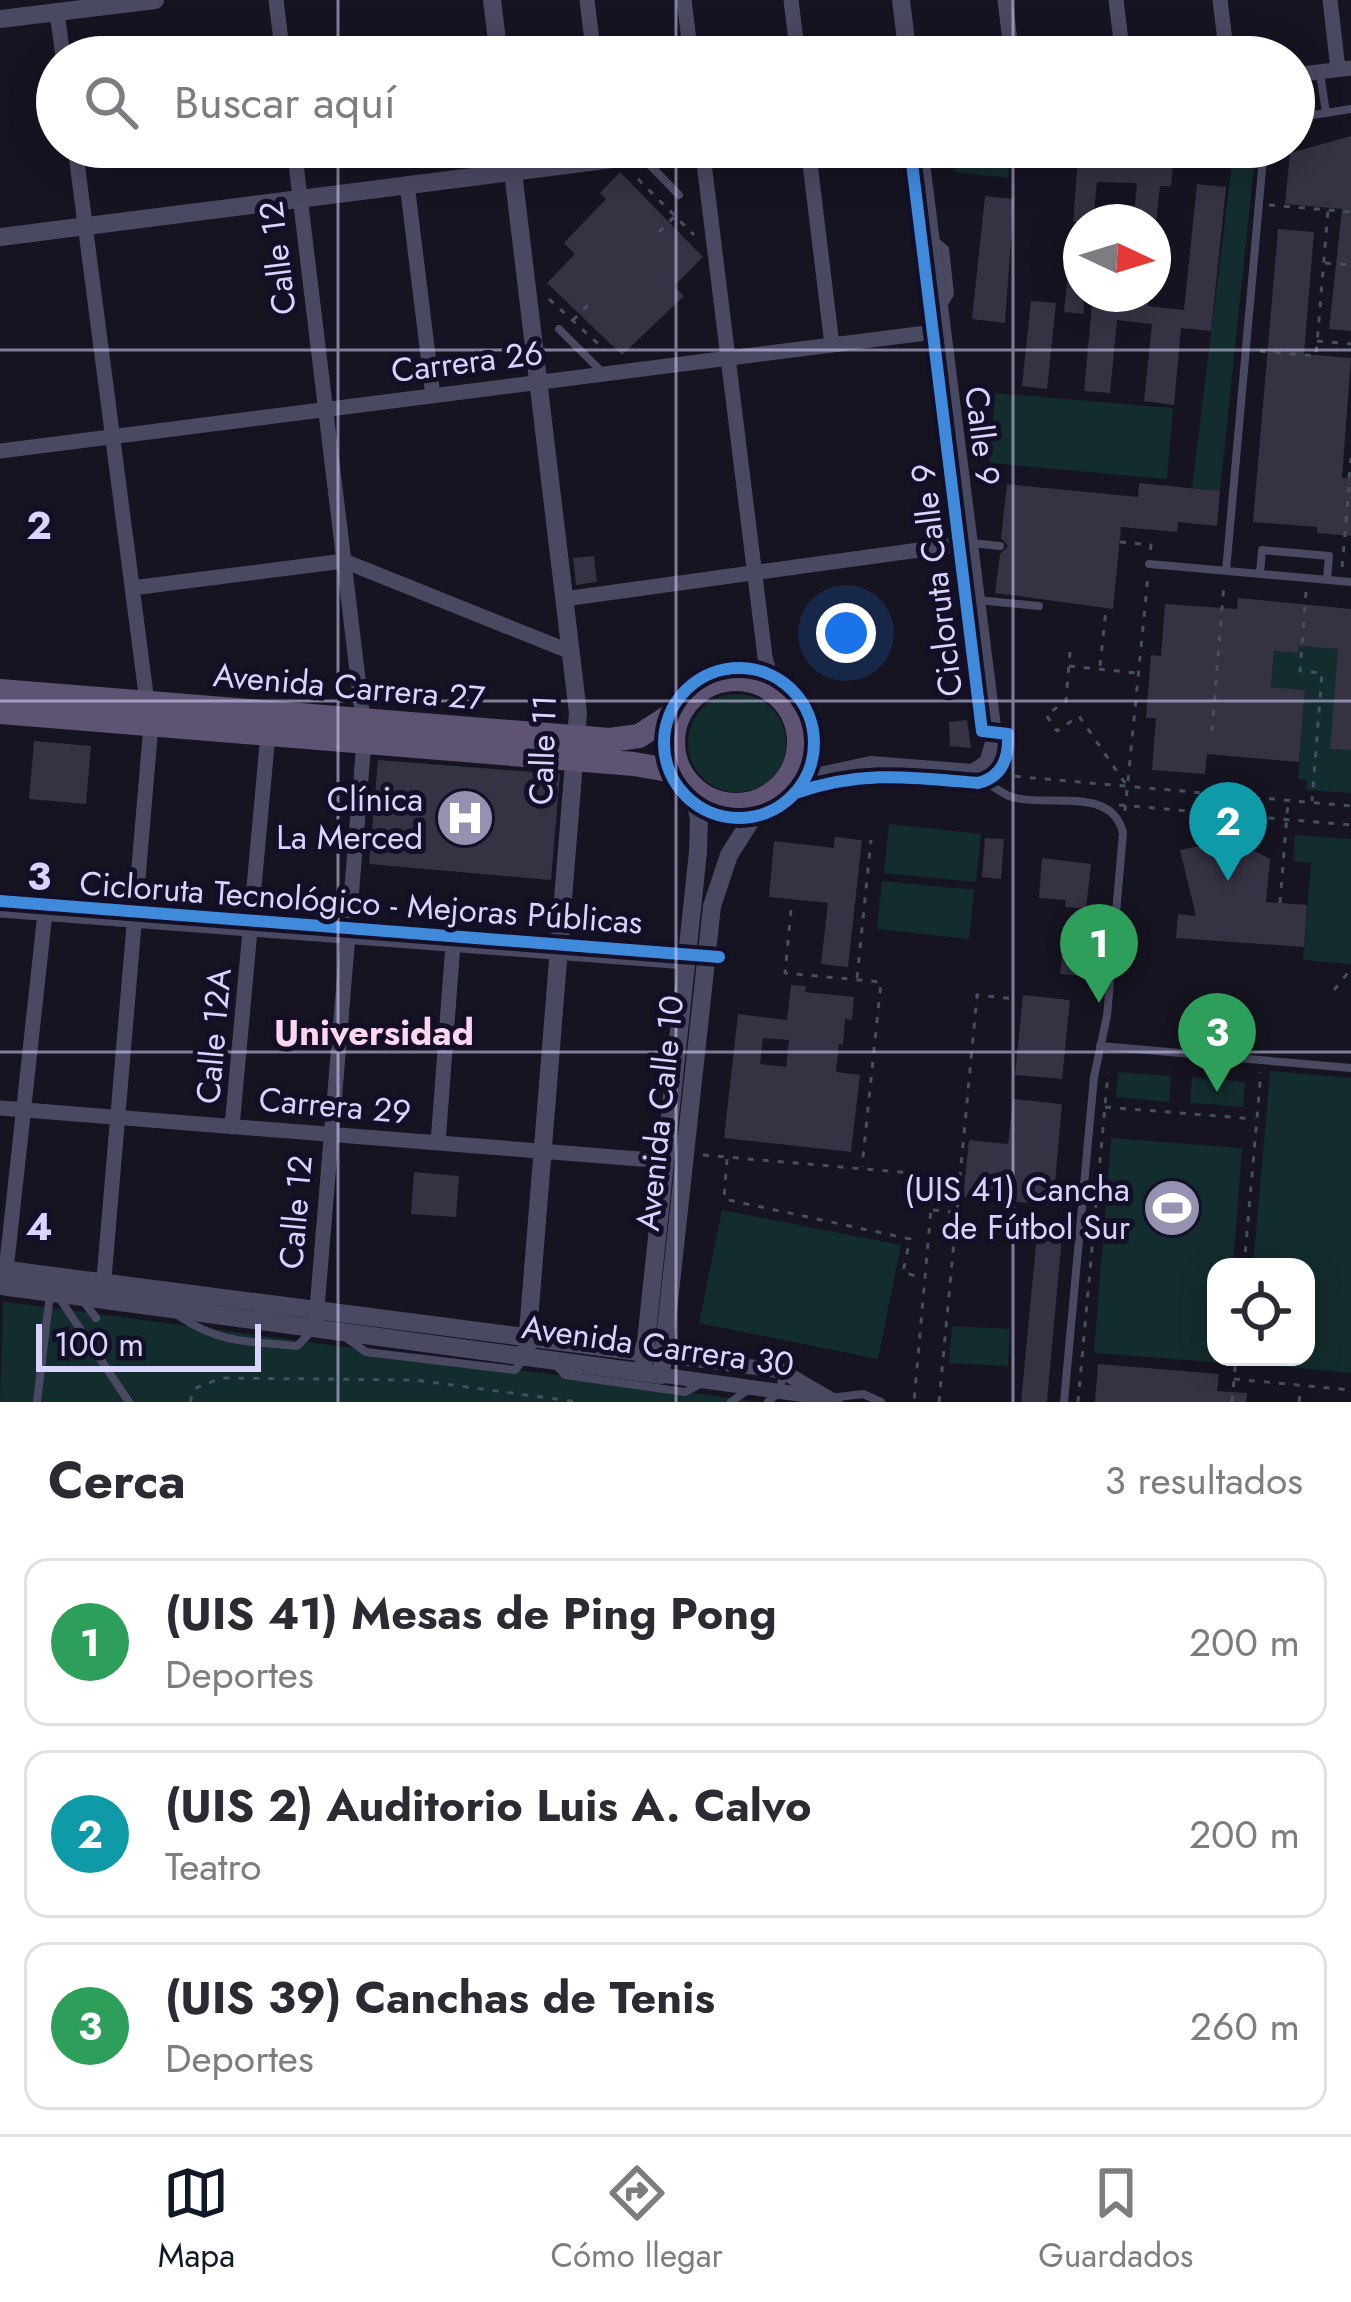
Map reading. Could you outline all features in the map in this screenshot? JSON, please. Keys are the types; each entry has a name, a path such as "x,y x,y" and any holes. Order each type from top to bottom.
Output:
{"main road":[{"path":"727,680 761,684 775,692 794,718 797,756 774,791 746,805 707,799 686,780 673,739 684,706 695,694 727,680"},
{"name":"Avenida Carrera 27","path":"0,691 268,734 364,731"},
{"name":"Avenida Carrera 27","path":"575,748 639,736 684,706"},
{"name":"Avenida Carrera 27","path":"0,712 149,714 575,748 686,780"}],"street":[{"path":"0,19 155,0"},
{"path":"276,0 280,36"},
{"path":"492,0 496,36"},
{"path":"587,0 591,36"},
{"path":"684,0 688,36"},
{"path":"791,0 795,36"},
{"path":"901,0 905,36"},
{"path":"1005,0 1009,36"},
{"path":"1116,0 1120,36"},
{"path":"1220,0 1224,36"},
{"path":"1315,73 1347,72 1330,0"},
{"path":"57,12 60,36"},
{"path":"78,168 149,714 101,1300"},
{"name":"Calle 12","path":"296,168 364,731 316,1320"},
{"path":"0,237 524,168"},
{"path":"706,168 754,573 765,657 775,692"},
{"path":"811,168 832,345"},
{"name":"Calle 9","path":"922,168 994,732 990,770"},
{"name":"Calle 11","path":"513,170 578,713 527,1348"},
{"path":"406,184 434,396"},
{"name":"Carrera 26","path":"0,451 832,345 941,321"},
{"path":"564,599 970,543"},
{"path":"132,588 344,561 571,652"},
{"name":"Calle 12A","path":"232,1127 268,734"},
{"path":"774,791 871,765 990,770"},
{"name":"Avenida Calle 10","path":"653,1364 665,1162 699,834 698,805 686,780"},
{"name":"Avenida Calle 10","path":"653,1364 712,906 729,855 774,791"},
{"path":"0,910 686,962"},
{"path":"3,1278 45,913"},
{"path":"438,1143 453,944"},
{"name":"Carrera 29","path":"0,1108 665,1162"},
{"name":"Avenida Carrera 30","path":"3,1278 53,1293 101,1300 316,1320 337,1332 527,1348 552,1360 782,1371 832,1400"},
{"name":"Avenida Carrera 30","path":"3,1278 101,1300 316,1320 653,1364 774,1397 832,1400"}],"lane":[{"path":"1320,72 1326,113"},
{"path":"1315,115 1351,109"},
{"path":"653,168 680,195"},
{"path":"1226,571 1262,168"},
{"path":"559,329 604,374"},
{"path":"970,543 1000,546"},
{"path":"1260,574 1262,550 1329,556 1327,579"},
{"path":"1149,564 1346,581"},
{"path":"976,600 1039,606"},
{"path":"990,770 1010,796 1093,803 1115,814 1123,833 1105,1047 1094,1077 1064,1402"},
{"path":"1105,1047 1351,1068"},
{"path":"38,1402 53,1293"},
{"path":"53,1293 129,1402"},
{"path":"552,1360 565,1376 685,1392 705,1381"},
{"path":"774,1397 782,1371"},
{"path":"731,1402 751,1388"},
{"path":"832,1400 862,1394 881,1402"}],"path":[{"path":"638,179 694,235"},
{"path":"1258,204 1351,212"},
{"path":"1246,350 1316,356 1328,210"},
{"path":"659,232 675,216"},
{"path":"1324,263 1351,265"},
{"path":"549,298 604,350"},
{"path":"573,320 588,304"},
{"path":"1317,341 1351,344"},
{"path":"1349,478 1351,458"},
{"path":"1346,581 1349,487"},
{"path":"1120,542 1151,545 1123,833"},
{"path":"1212,731 1226,571"},
{"path":"1307,578 1300,671 1322,673 1312,802"},
{"path":"1100,669 1106,609"},
{"path":"1070,652 1066,701 1046,715 1057,731 1078,716 1127,786"},
{"path":"1069,666 1138,674"},
{"path":"990,770 1351,806"},
{"path":"1280,903 1288,800"},
{"path":"1093,803 1351,825"},
{"path":"857,980 871,840"},
{"path":"791,910 785,973 881,982 862,1169"},
{"path":"1334,991 1351,969"},
{"path":"939,1402 977,995 1016,999"},
{"path":"1078,1402 1105,1107 1105,1047"},
{"path":"1245,1258 1262,1060"},
{"path":"1105,1107 1257,1119"},
{"path":"698,1155 934,1175 914,1402"},
{"path":"728,1157 724,1199 910,1239 903,1271 925,1279"},
{"path":"931,1210 956,1212"},
{"path":"1232,1402 1235,1366"},
{"path":"190,1402 194,1389 221,1378 415,1380 579,1402"},
{"path":"1234,1379 1351,1390"},
{"path":"1299,1402 1301,1385"}],"green space":[{"path":"955,168 1009,168 1008,178 955,172"},
{"path":"1231,168 1254,168 1220,491 1192,488"},
{"path":"995,393 1173,408 1167,479 989,463"},
{"path":"1298,646 1338,649 1331,749 1351,750 1351,793 1306,790 1307,780 1298,779 1305,690 1271,687 1274,651 1297,653"},
{"path":"737,694 756,697 772,708 783,724 783,762 772,778 756,789 737,792 718,789 702,778 691,762 688,743 691,724 702,708 718,697"},
{"path":"889,824 981,834 976,882 884,873"},
{"path":"1295,835 1351,839 1351,964 1303,960 1311,863 1293,861"},
{"path":"882,881 974,890 969,939 877,929"},
{"path":"1270,1071 1351,1078 1351,1373 1277,1366 1315,1366 1315,1258 1254,1258"},
{"path":"1118,1072 1171,1076 1169,1102 1116,1097"},
{"path":"1192,1077 1245,1082 1243,1107 1190,1103"},
{"name":"(UIS 41) Cancha de Fútbol Sur","path":"1111,1138 1242,1148 1234,1258 1207,1258 1207,1362 1094,1353"},
{"path":"722,1210 901,1245 878,1359 699,1323"},
{"path":"3,1302 39,1306 760,1402 0,1402"},
{"path":"952,1326 1010,1329 1008,1366 949,1363"}],"building":[{"path":"1351,136 1351,331 1329,329 1342,209 1285,204 1289,168 1315,168 1315,146"},
{"path":"1077,168 1173,168 1171,186 1160,186 1158,204 1135,204 1137,183 1097,182 1095,204 1074,204"},
{"path":"620,172 703,257 674,286 684,296 622,355 547,283 575,254 564,243 606,199 600,193"},
{"path":"1197,184 1226,187 1211,331 1181,328 1174,405 1144,401 1152,324 1117,320 1110,393 1084,391 1091,312 1184,310"},
{"path":"985,196 1014,199 1005,323 972,319"},
{"path":"1278,229 1314,232 1304,354 1351,358 1342,478 1351,478 1351,536 1317,533 1317,527 1253,522"},
{"path":"1031,301 1056,303 1047,389 1022,386"},
{"path":"1139,483 1220,491 1217,526 1178,522 1177,532 1121,527 1113,609 995,593 1000,554 1008,546 1001,538 1007,484 1138,497"},
{"path":"594,556 597,582 576,585 573,558"},
{"path":"1238,598 1351,609 1351,750 1330,749 1338,649 1298,646 1298,653 1274,651 1271,687 1305,690 1299,762 1207,754 1205,774 1152,770 1156,718 1146,718 1151,655 1161,656 1165,604 1237,609"},
{"path":"967,720 971,748 950,746 949,722"},
{"path":"34,741 91,746 86,804 29,799"},
{"name":"Clínica La Merced","path":"378,760 560,774 551,880 369,864"},
{"path":"835,837 862,840 848,967 821,964 828,903 769,897 774,841 834,848"},
{"path":"985,838 1004,839 1001,879 982,877"},
{"path":"1218,842 1241,844 1270,859 1266,902 1307,905 1304,947 1176,938 1178,914 1196,916 1180,850"},
{"path":"1042,858 1091,864 1086,909 1065,907 1066,900 1039,898"},
{"path":"1065,931 1086,934 1082,976 1060,974"},
{"path":"791,985 806,986 805,992 854,997 852,1020 845,1019 843,1045 839,1044 836,1072 860,1075 851,1152 724,1138 738,1014 787,1020","holes":["763,1038 789,1040 786,1067 760,1064"]},
{"path":"1023,995 1070,1000 1062,1079 1015,1075"},
{"path":"1013,1099 1062,1104 1053,1205 963,1197 969,1140 1008,1144"},
{"path":"414,1172 459,1176 456,1217 411,1214"},
{"path":"1037,1234 1062,1236 1047,1402 1021,1402"},
{"path":"1098,1364 1219,1374 1217,1391 1247,1393 1246,1402 1095,1402"}],"cycle path":[{"name":"Cicloruta Calle 9","path":"795,793 864,778 978,783 999,771 1007,751 1008,734 982,731 913,168"},
{"path":"739,668 768,674 792,690 808,714 814,743 808,772 792,796 768,812 739,818 710,812 686,796 670,772 664,743 670,714 686,690 710,674 739,668"},
{"name":"Cicloruta Tecnológico - Mejoras Públicas","path":"0,901 719,957"}],"place":[{"name":"Clínica La Merced","path":"465,818"},
{"name":"(UIS 2) Auditorio Luis A. Calvo","path":"1228,881"},
{"name":"(UIS 41) Mesas de Ping Pong","path":"1099,1003"},
{"name":"(UIS 39) Canchas de Tenis","path":"1217,1092"},
{"name":"(UIS 41) Cancha de Fútbol Sur","path":"1172,1208"}],"district":[{"name":"Universidad","path":"374,1032"}]}
